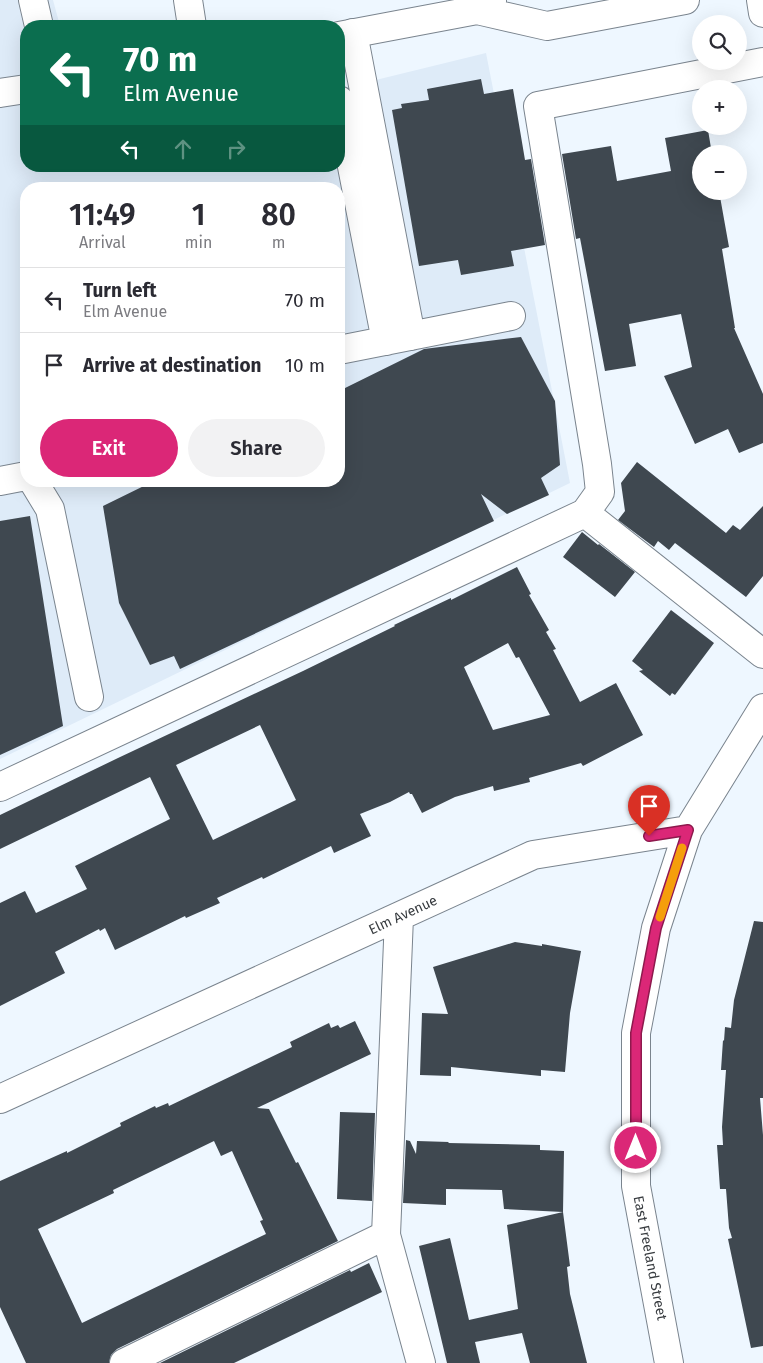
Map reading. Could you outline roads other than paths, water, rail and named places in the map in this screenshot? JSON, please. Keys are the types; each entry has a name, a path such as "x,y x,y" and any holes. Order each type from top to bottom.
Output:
{"street":[{"path":"33,0 37,20"},
{"path":"188,0 191,20"},
{"path":"399,338 346,35 485,5 547,26 685,0"},
{"path":"761,0 763,14"},
{"path":"0,787 585,513 600,492 598,464 538,106 763,62"},
{"path":"0,93 20,90"},
{"path":"345,124 399,338"},
{"path":"345,349 511,316"},
{"path":"0,481 20,477"},
{"path":"37,487 50,509 89,697"},
{"path":"585,513 763,654"},
{"path":"688,830 763,708"},
{"name":"Elm Avenue","path":"0,1099 533,855 688,830"},
{"name":"East Freeland Street","path":"670,1363 636,1186 636,1033 656,928 688,830"},
{"path":"399,917 386,1235 421,1363"},
{"path":"124,1363 386,1235"}]}
